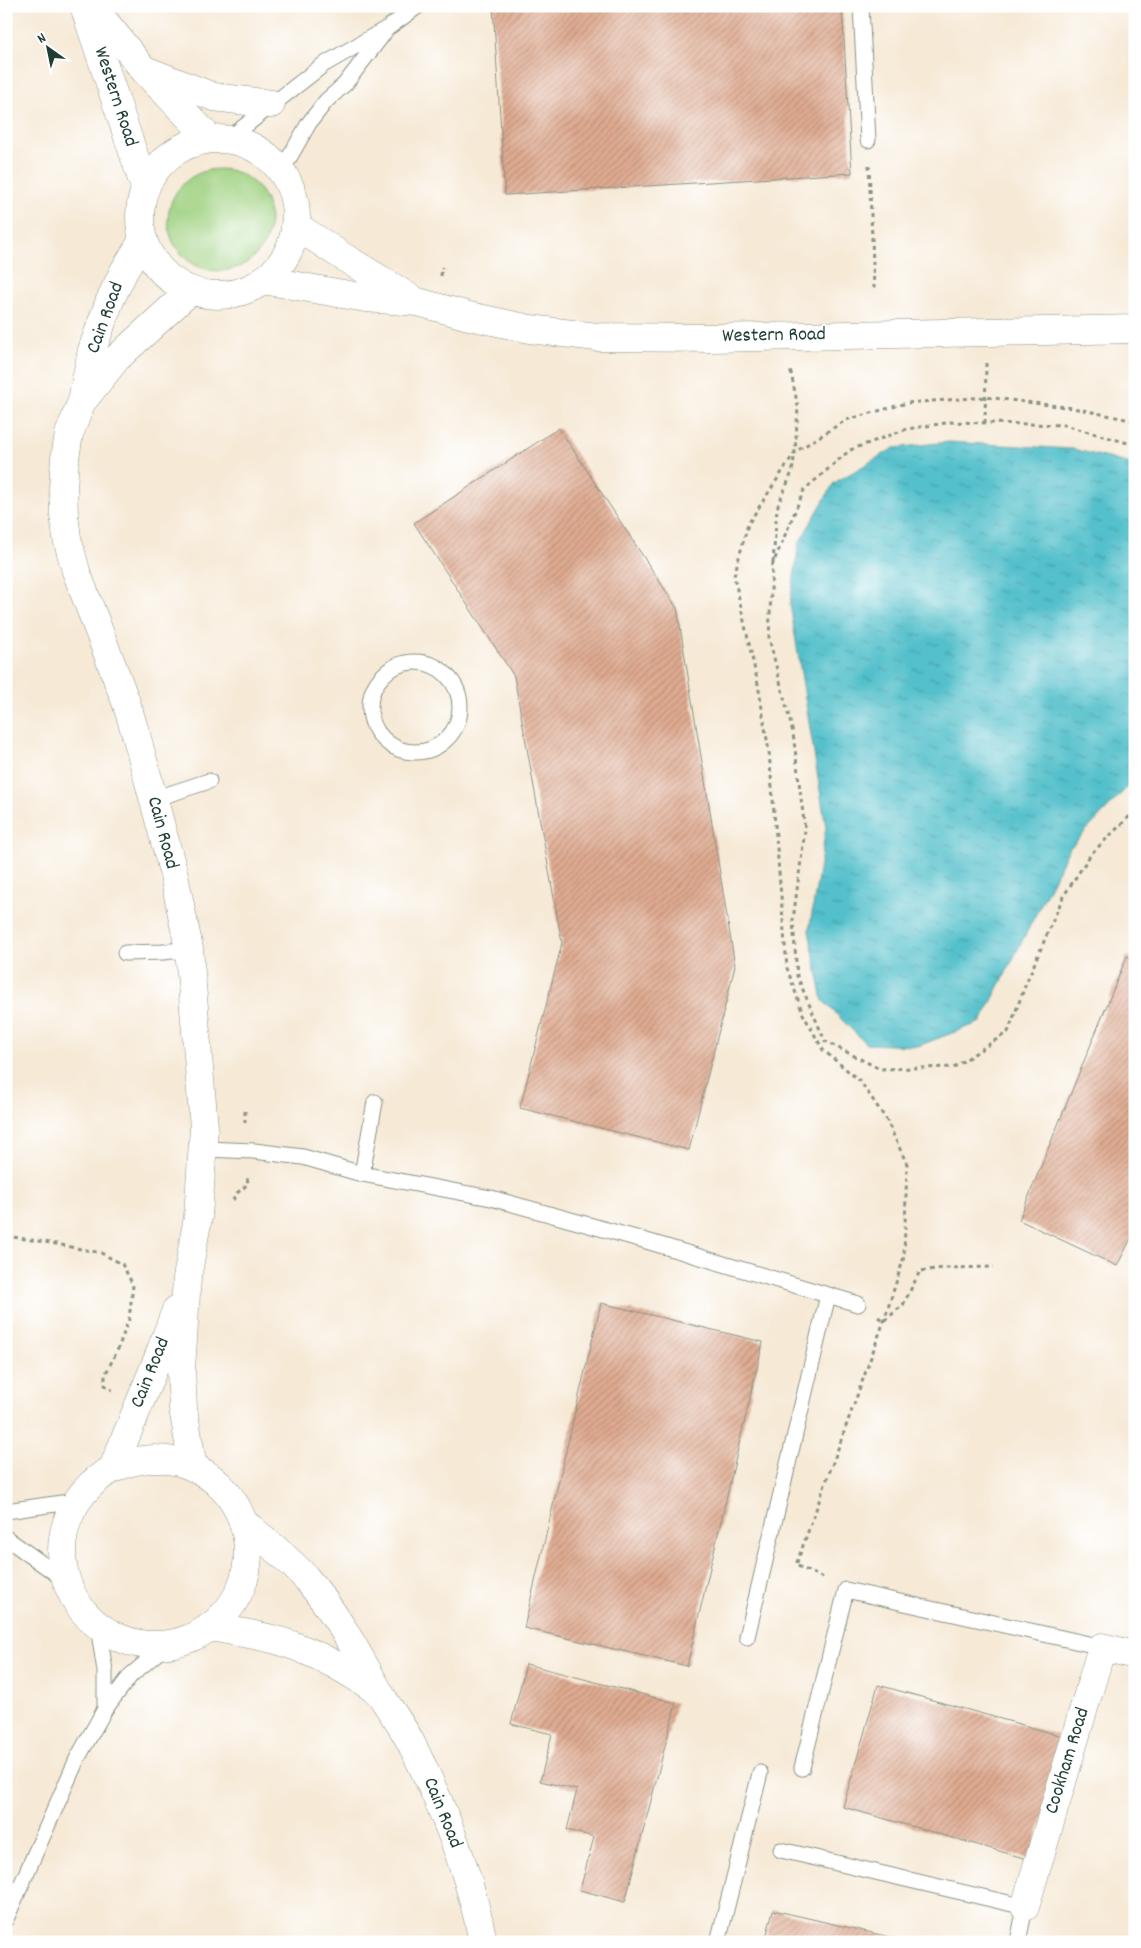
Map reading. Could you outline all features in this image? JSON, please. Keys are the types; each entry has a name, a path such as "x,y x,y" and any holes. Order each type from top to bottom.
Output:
{"street":[{"name":"Western Road","path":"84,6 145,188"},
{"name":"Western Road","path":"92,6 144,70 218,140"},
{"path":"144,70 214,97 271,104"},
{"path":"218,140 248,145 267,156 281,172 290,189 295,207 295,225 290,246 279,265 263,280 240,292 215,295 190,291 160,271 150,257 143,240 139,214 145,188 156,169 171,155 189,144 218,140"},
{"name":"Western Road","path":"295,225 418,302"},
{"name":"Cain Road","path":"143,240 124,271 110,300 92,350 82,401 69,434 63,488 68,538 76,571 126,702 174,875 189,948 203,1109 204,1149 198,1217 187,1278 180,1369 183,1408 193,1466"},
{"name":"Western Road","path":"263,280 366,298 418,302 469,316 530,329 597,337 722,338 1135,329"},
{"name":"Cain Road","path":"82,401 117,358 190,291"},
{"name":"Cain Road","path":"113,1468 158,1358 187,1278"},
{"path":"166,1459 193,1466 214,1480 232,1499 243,1522 248,1545 246,1569 239,1591 227,1612 210,1627 189,1638 168,1644 143,1645 119,1639 98,1626 78,1606 65,1580 61,1553 65,1526 76,1501 92,1482 113,1468 139,1460 166,1459"},
{"name":"Cain Road","path":"243,1522 290,1561 322,1597 336,1616 380,1693 411,1742 447,1821 471,1890 483,1942"},
{"name":"Cain Road","path":"210,1627 289,1644 355,1676 380,1693"},
{"path":"1102,1647 1135,1655"},
{"name":"Cookham Road","path":"1025,1907 1102,1647"}],"lane":[{"path":"218,140 324,65 389,27 418,6"},
{"path":"862,6 868,140"},
{"path":"281,172 309,123 326,101 345,84 389,27"},
{"path":"419,662 433,666 445,673 455,685 460,700 459,716 454,730 444,742 430,750 414,752 399,749 386,742 376,731 371,718 370,704 373,690 381,678 392,668 405,663 419,662"},
{"path":"154,800 209,781"},
{"path":"126,952 163,952 189,948"},
{"path":"362,1174 375,1102"},
{"path":"204,1149 254,1150 303,1157 362,1174 491,1198 643,1240 858,1304"},
{"path":"747,1637 828,1295"},
{"path":"6,1511 30,1506 76,1501"},
{"path":"6,1538 65,1580"},
{"path":"802,1768 846,1590 1102,1647"},
{"path":"98,1626 105,1671 105,1709"},
{"path":"6,1919 77,1759 105,1709 131,1675 168,1644"},
{"path":"718,1942 760,1773"},
{"path":"781,1850 1025,1907 1018,1942"}],"path":[{"path":"868,140 874,288"},
{"path":"985,423 986,360"},
{"path":"789,364 798,408 795,452 792,472 777,508 769,638 793,733 805,830 793,920 797,976 825,1040 880,1069 954,1067 1008,1032 1027,981 1064,897 1091,854 1135,811"},
{"path":"846,1590 796,1565 884,1321 904,1257 908,1164 886,1119 860,1081 823,1050 803,1014 787,968 769,752 758,684 734,576 748,524 795,452 846,420 907,403 986,397 1073,408 1135,421"},
{"path":"772,566 804,490 850,450 907,429 952,422 1064,425 1135,445"},
{"path":"245,1112 245,1119"},
{"path":"247,1174 248,1184"},
{"path":"6,1236 101,1254 122,1264 133,1285 129,1319 118,1349 104,1375 105,1384 112,1390"},
{"path":"884,1321 903,1305 920,1271 994,1266"}],"green space":[{"path":"219,169 238,173 255,184 266,201 270,220 266,239 255,256 238,267 219,271 200,267 183,256 172,239 168,220 172,201 183,184 200,173"}],"water":[{"path":"948,442 1073,449 1135,465 1135,779 1069,849 981,1022 918,1046 866,1044 823,1001 809,931 826,828 790,604 799,543 834,483 894,448"}],"building":[{"path":"493,6 842,6 852,173 505,195"},
{"path":"559,428 677,608 735,966 689,1150 520,1108 562,943 514,676 414,523"},
{"path":"1127,956 1135,959 1135,1230 1117,1266 1019,1220"},
{"path":"601,1303 763,1342 687,1666 524,1628"},
{"path":"526,1664 676,1703 625,1902 580,1890 594,1837 567,1830 577,1790 540,1781 552,1734 511,1724"},
{"path":"878,1685 1066,1737 1031,1860 843,1807"},
{"path":"773,1910 907,1941 907,1942 765,1942"},
{"path":"1134,1928 1135,1942 1131,1942"}]}
